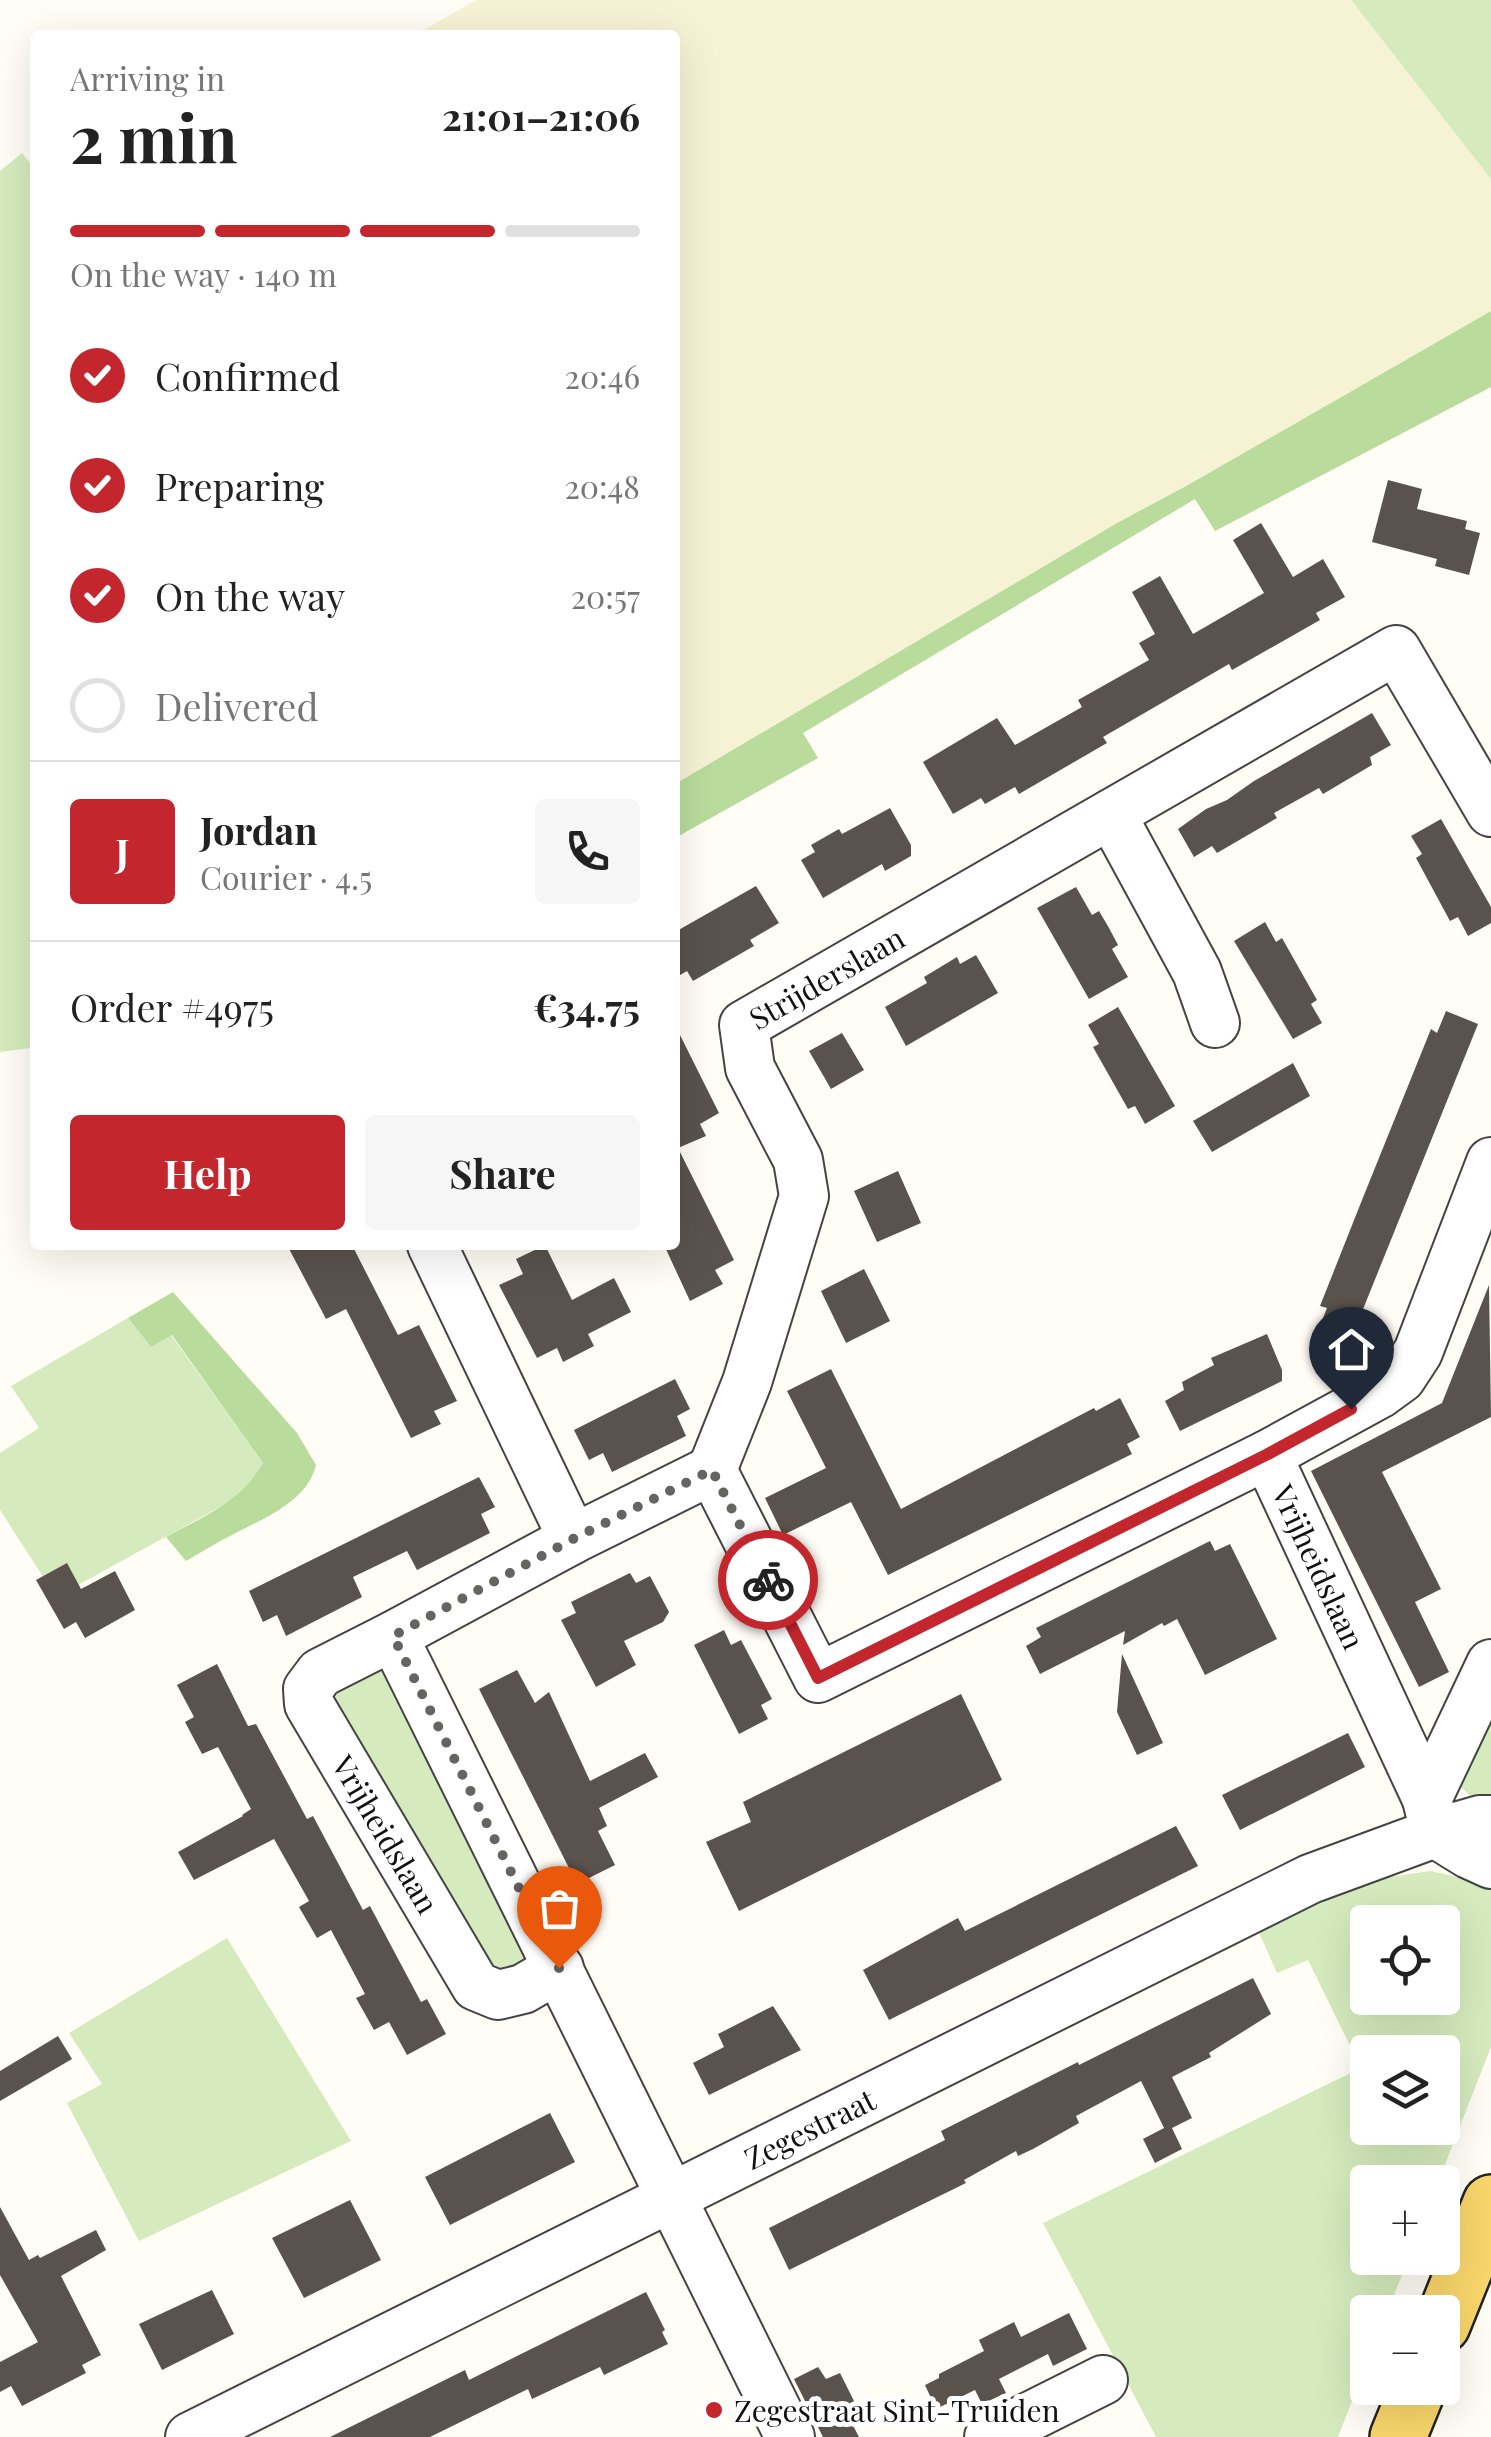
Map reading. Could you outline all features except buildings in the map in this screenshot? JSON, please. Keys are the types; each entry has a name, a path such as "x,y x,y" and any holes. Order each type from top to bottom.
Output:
{"main road":[{"path":"1454,2295 1491,2203"},
{"path":"1398,2437 1411,2405"}],"street":[{"name":"Strijderslaan","path":"712,1470 747,1382 804,1196 798,1160 750,1068 744,1025 1396,650 1491,812"},
{"path":"1111,814 1197,972 1215,1023"},
{"path":"1266,1455 1401,1378 1418,1352 1491,1162"},
{"path":"434,1250 573,1539"},
{"name":"Vrijheidslaan","path":"559,1968 523,1989 498,1994 476,1986 309,1704 308,1689 320,1673 712,1470 818,1678 1266,1455 1431,1816"},
{"path":"393,1636 790,2437"},
{"path":"1491,1664 1431,1816 1469,1854 1491,1864"},
{"name":"Zegestraat","path":"190,2437 1431,1816 1491,1820"},
{"path":"989,2437 1104,2380"}],"shaded area":[{"path":"476,0 1351,0 1491,179 1491,311 1117,523 680,781 680,30 424,30"}],"green space":[{"path":"1351,0 1491,0 1491,179"},
{"path":"22,153 30,163 30,1048 0,1052 0,171"},
{"path":"1491,311 1491,387 1215,531 1195,499 803,733 818,758 680,835 680,781"},
{"path":"173,1292 297,1433 316,1465 294,1499 186,1561 166,1537 233,1498 263,1463 172,1335 151,1347 128,1318"},
{"path":"128,1318 151,1347 171,1335 263,1463 252,1483 229,1502 56,1597 0,1510 0,1453 39,1428 11,1386"},
{"path":"359,1662 391,1670 526,1958 518,1968 493,1972 323,1691"},
{"path":"1491,1693 1491,1802 1477,1803 1460,1786 1456,1775"},
{"path":"1430,1871 1491,1884 1491,2047 1460,2126 1460,2035 1350,2035 1350,2046 1308,1960 1277,1973 1257,1928 1324,1893"},
{"path":"227,1938 351,2141 139,2241 67,2103 102,2084 69,2033"},
{"path":"1350,2073 1350,2145 1453,2145 1445,2165 1350,2165 1350,2275 1402,2275 1394,2295 1350,2295 1350,2405 1338,2437 1156,2437 1043,2223"}],"way so far":[{"path":"559,1968 393,1636 712,1470 768,1580"}],"place":[{"name":"Zegestraat Sint-Truiden","path":"714,2410"}],"route":[{"path":"768,1580 818,1678 1351,1409"}]}
